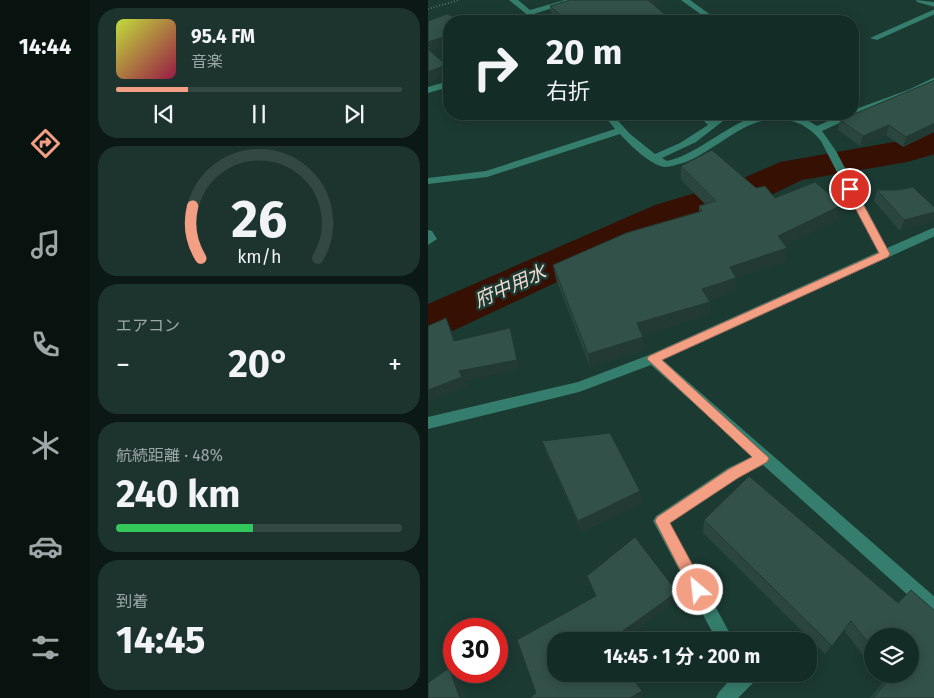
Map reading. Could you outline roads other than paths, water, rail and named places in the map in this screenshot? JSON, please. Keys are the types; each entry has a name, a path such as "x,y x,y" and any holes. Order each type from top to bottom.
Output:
{"street":[{"path":"513,0 528,14 573,0"},
{"path":"685,0 706,15"},
{"path":"920,0 934,5"},
{"path":"874,38 934,11"},
{"path":"859,110 911,92 934,80"},
{"path":"428,90 443,86"},
{"path":"612,120 620,130 652,158 666,164 687,159 706,150 750,120"},
{"path":"708,120 713,125"},
{"path":"652,158 677,150 692,142 720,120"},
{"path":"795,120 816,130 832,153 885,254"},
{"path":"816,130 838,120"},
{"path":"428,181 487,174 518,162 620,130"},
{"path":"428,423 579,387 653,359 934,231"},
{"path":"428,234 432,239 428,241"},
{"path":"653,359 762,458 934,608"},
{"path":"721,632 661,521 733,473 762,458"},
{"path":"725,698 742,682"}],"waterway":[{"name":"府中用水","path":"428,323 669,214 752,189 793,170 907,151 935,143"}]}
